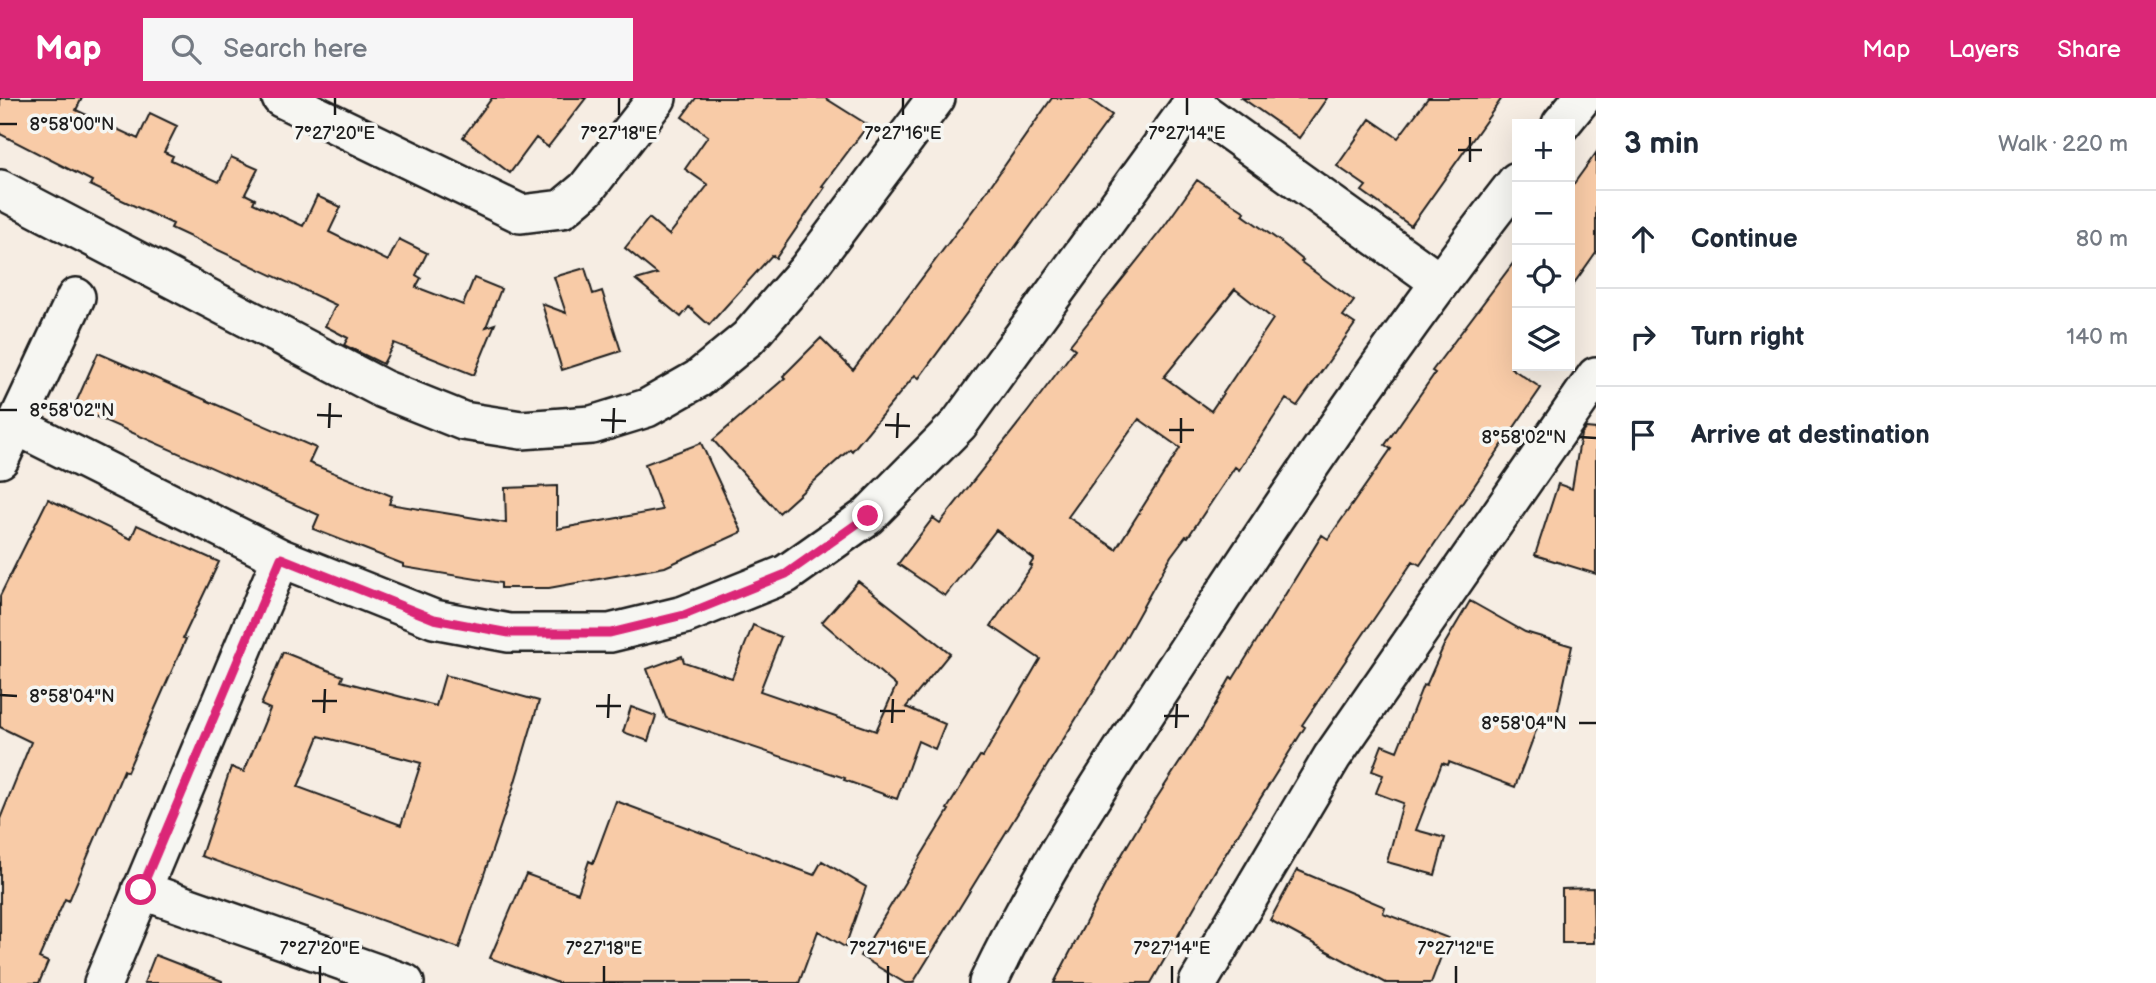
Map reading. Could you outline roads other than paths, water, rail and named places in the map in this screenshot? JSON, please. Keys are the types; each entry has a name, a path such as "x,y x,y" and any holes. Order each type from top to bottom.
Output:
{"street":[{"path":"281,98 521,214 562,209 586,189 657,98"},
{"path":"0,189 383,389 452,417 521,430 592,425 648,408 698,379 748,338 807,270 936,98"},
{"path":"1565,119 1582,98"},
{"path":"17,426 281,558 434,619 509,633 610,633 684,615 786,574 868,516 959,424 1194,101 1438,281"},
{"path":"988,983 1012,934 1118,755 1270,523 1438,281 1516,182"},
{"path":"0,459 76,297"},
{"path":"1198,983 1332,757 1596,376"},
{"path":"103,983 281,558"},
{"path":"141,890 405,983"}]}
